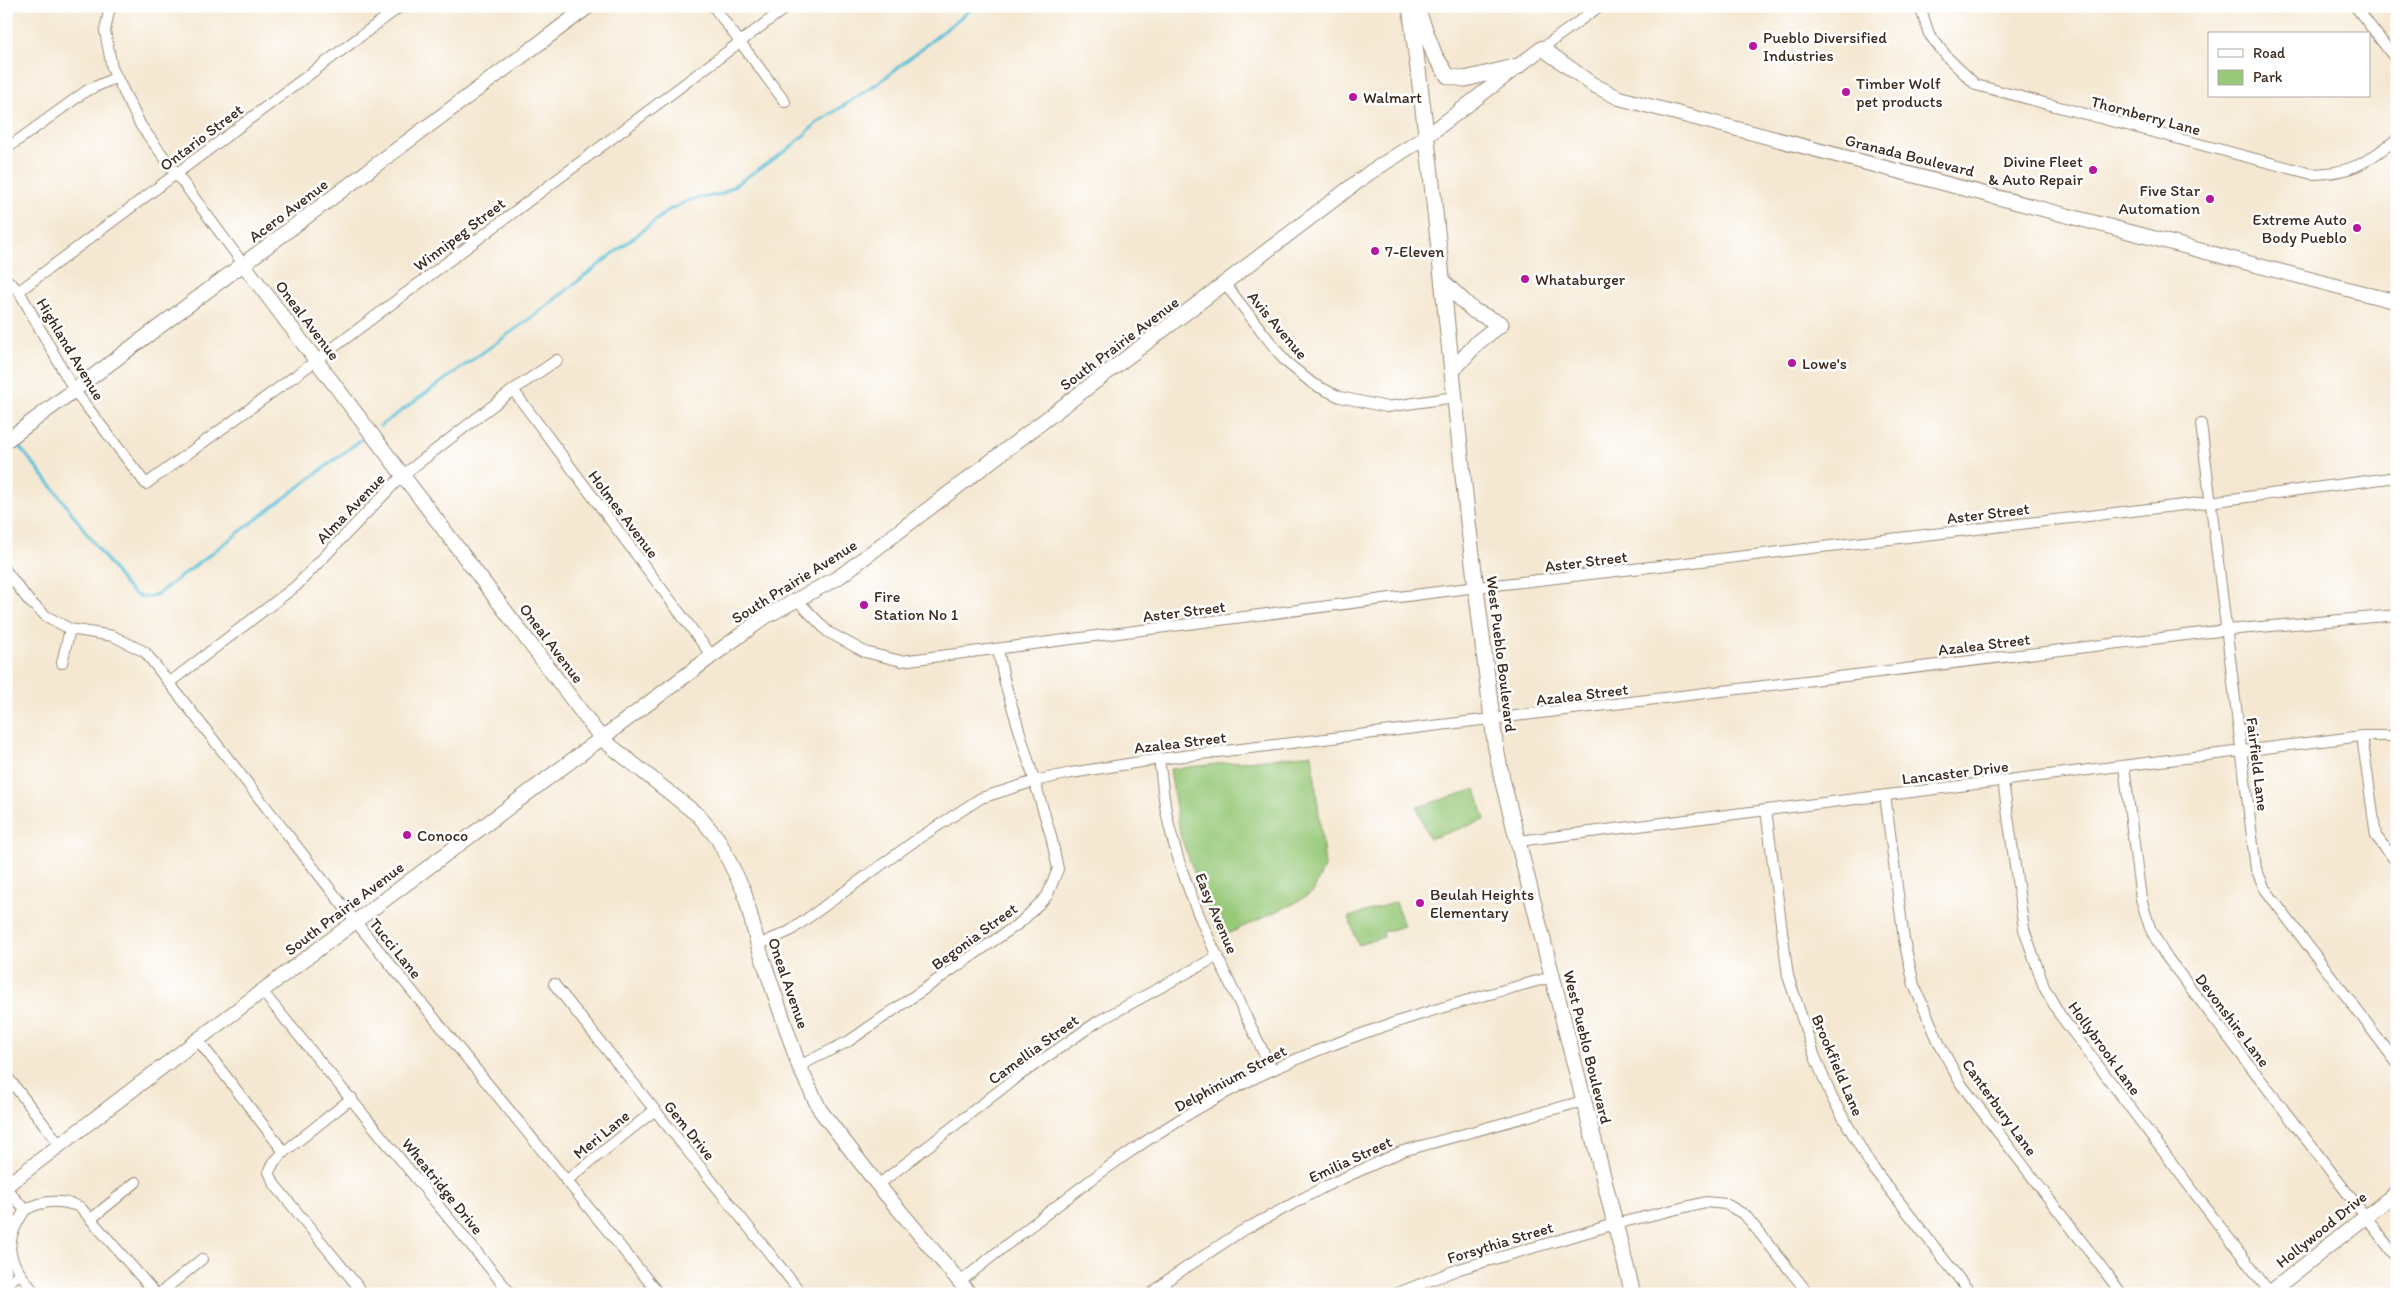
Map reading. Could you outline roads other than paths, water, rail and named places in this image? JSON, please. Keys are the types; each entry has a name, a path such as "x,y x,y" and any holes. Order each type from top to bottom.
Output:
{"main road":[{"name":"West Pueblo Boulevard","path":"1410,6 1427,136 1476,589 1492,720 1502,778 1633,1294"},
{"path":"1416,6 1435,56 1448,76 1465,79 1518,66"},
{"path":"1442,282 1474,311 1501,324 1483,337 1452,371"}],"street":[{"name":"Oneal Avenue","path":"110,6 105,31 112,68 141,126 602,739 699,816 718,839 744,891 758,945 799,1066 820,1110 878,1185 970,1294"},
{"name":"Ontario Street","path":"19,291 401,6"},
{"name":"Acero Avenue","path":"6,441 589,6"},
{"path":"713,6 785,102"},
{"name":"Winnipeg Street","path":"146,484 317,360 788,6"},
{"name":"South Prairie Avenue","path":"6,1187 355,921 712,656 765,617 838,577 1370,174 1427,136 1600,6"},
{"name":"Thornberry Lane","path":"1920,6 1929,34 1948,58 1976,85 2312,174 2351,169 2368,160 2397,138"},
{"path":"2355,6 2397,61"},
{"name":"Granada Boulevard","path":"1542,48 1592,84 1620,98 2397,302"},
{"path":"6,149 86,91 117,77"},
{"name":"Highland Avenue","path":"6,279 19,291 74,390 146,484"},
{"name":"Avis Avenue","path":"1225,284 1285,361 1314,384 1340,397 1387,407 1455,397"},
{"name":"Alma Avenue","path":"170,682 296,586 403,475 512,390 556,360"},
{"name":"Holmes Avenue","path":"512,390 712,656"},
{"name":"Fairfield Lane","path":"2201,424 2209,502 2227,630 2256,868 2265,889 2397,1063"},
{"name":"Aster Street","path":"798,600 828,632 865,652 901,661 1476,589 2209,502 2397,477"},
{"name":"Tucci Lane","path":"6,571 28,601 46,616 70,629 112,636 145,652 355,921 659,1294"},
{"name":"Azalea Street","path":"758,945 790,931 916,840 981,798 1035,781 1159,759 2227,630 2397,615"},
{"path":"62,663 70,629"},
{"name":"Begonia Street","path":"799,1066 858,1036 1022,922 1047,896 1058,869 1035,781 1004,683 998,650"},
{"path":"2362,736 2376,836 2397,863"},
{"name":"Lancaster Drive","path":"1518,841 2362,736 2397,736"},
{"name":"Easy Avenue","path":"1159,759 1167,816 1184,877 1218,956 1272,1070"},
{"name":"Devonshire Lane","path":"2124,766 2141,898 2150,928 2163,952 2397,1258"},
{"name":"Hollybrook Lane","path":"2003,781 2024,929 2044,987 2060,1015 2269,1293"},
{"name":"Canterbury Lane","path":"1885,795 1904,940 1914,985 1940,1045 1961,1084 2122,1294"},
{"name":"Brookfield Lane","path":"1766,810 1788,976 1815,1057 1832,1098 1870,1164 1971,1294"},
{"name":"Camellia Street","path":"878,1185 1013,1080 1096,1022 1218,956"},
{"name":"Delphinium Street","path":"960,1282 1091,1178 1210,1102 1272,1070 1348,1039 1440,1008 1552,976"},
{"name":"Gem Drive","path":"554,984 802,1294"},
{"name":"Wheatridge Drive","path":"262,991 352,1098 511,1294"},
{"path":"198,1040 284,1152"},
{"path":"6,1075 60,1145"},
{"path":"352,1098 284,1152 274,1162 269,1172 275,1185 364,1294"},
{"name":"Emilia Street","path":"1151,1294 1169,1279 1240,1232 1326,1186 1403,1151 1583,1102"},
{"name":"Meri Lane","path":"566,1181 655,1110"},
{"path":"92,1219 136,1182"},
{"path":"6,1187 25,1210"},
{"name":"Hollywood Drive","path":"2269,1293 2364,1216 2397,1192"},
{"path":"36,1294 20,1274 8,1254 9,1239 14,1224 25,1210 36,1204 66,1202 80,1207 157,1294 202,1259"},
{"name":"Forsythia Street","path":"1395,1294 1459,1268 1615,1224 1706,1202 1726,1204 1736,1208 1756,1226 1809,1294"},
{"path":"6,1285 20,1274"}],"waterway":[{"path":"380,426 531,318 669,210 689,200 722,194 790,148 817,123 881,81 975,6"},
{"path":"18,445 58,494 124,584 134,594 141,597 149,597 159,593 362,439"}],"place":[{"name":"Pueblo Diversified Industries","path":"1753,46"},
{"name":"Timber Wolf pet products","path":"1846,92"},
{"name":"Walmart","path":"1353,97"},
{"name":"Divine Fleet & Auto Repair","path":"2093,170"},
{"name":"Five Star Automation","path":"2210,199"},
{"name":"Extreme Auto Body Pueblo","path":"2357,228"},
{"name":"7-Eleven","path":"1375,251"},
{"name":"Whataburger","path":"1525,279"},
{"name":"Lowe's","path":"1792,363"},
{"name":"Fire Station No 1","path":"864,605"},
{"name":"Conoco","path":"407,835"},
{"name":"Beulah Heights Elementary","path":"1420,903"}]}
